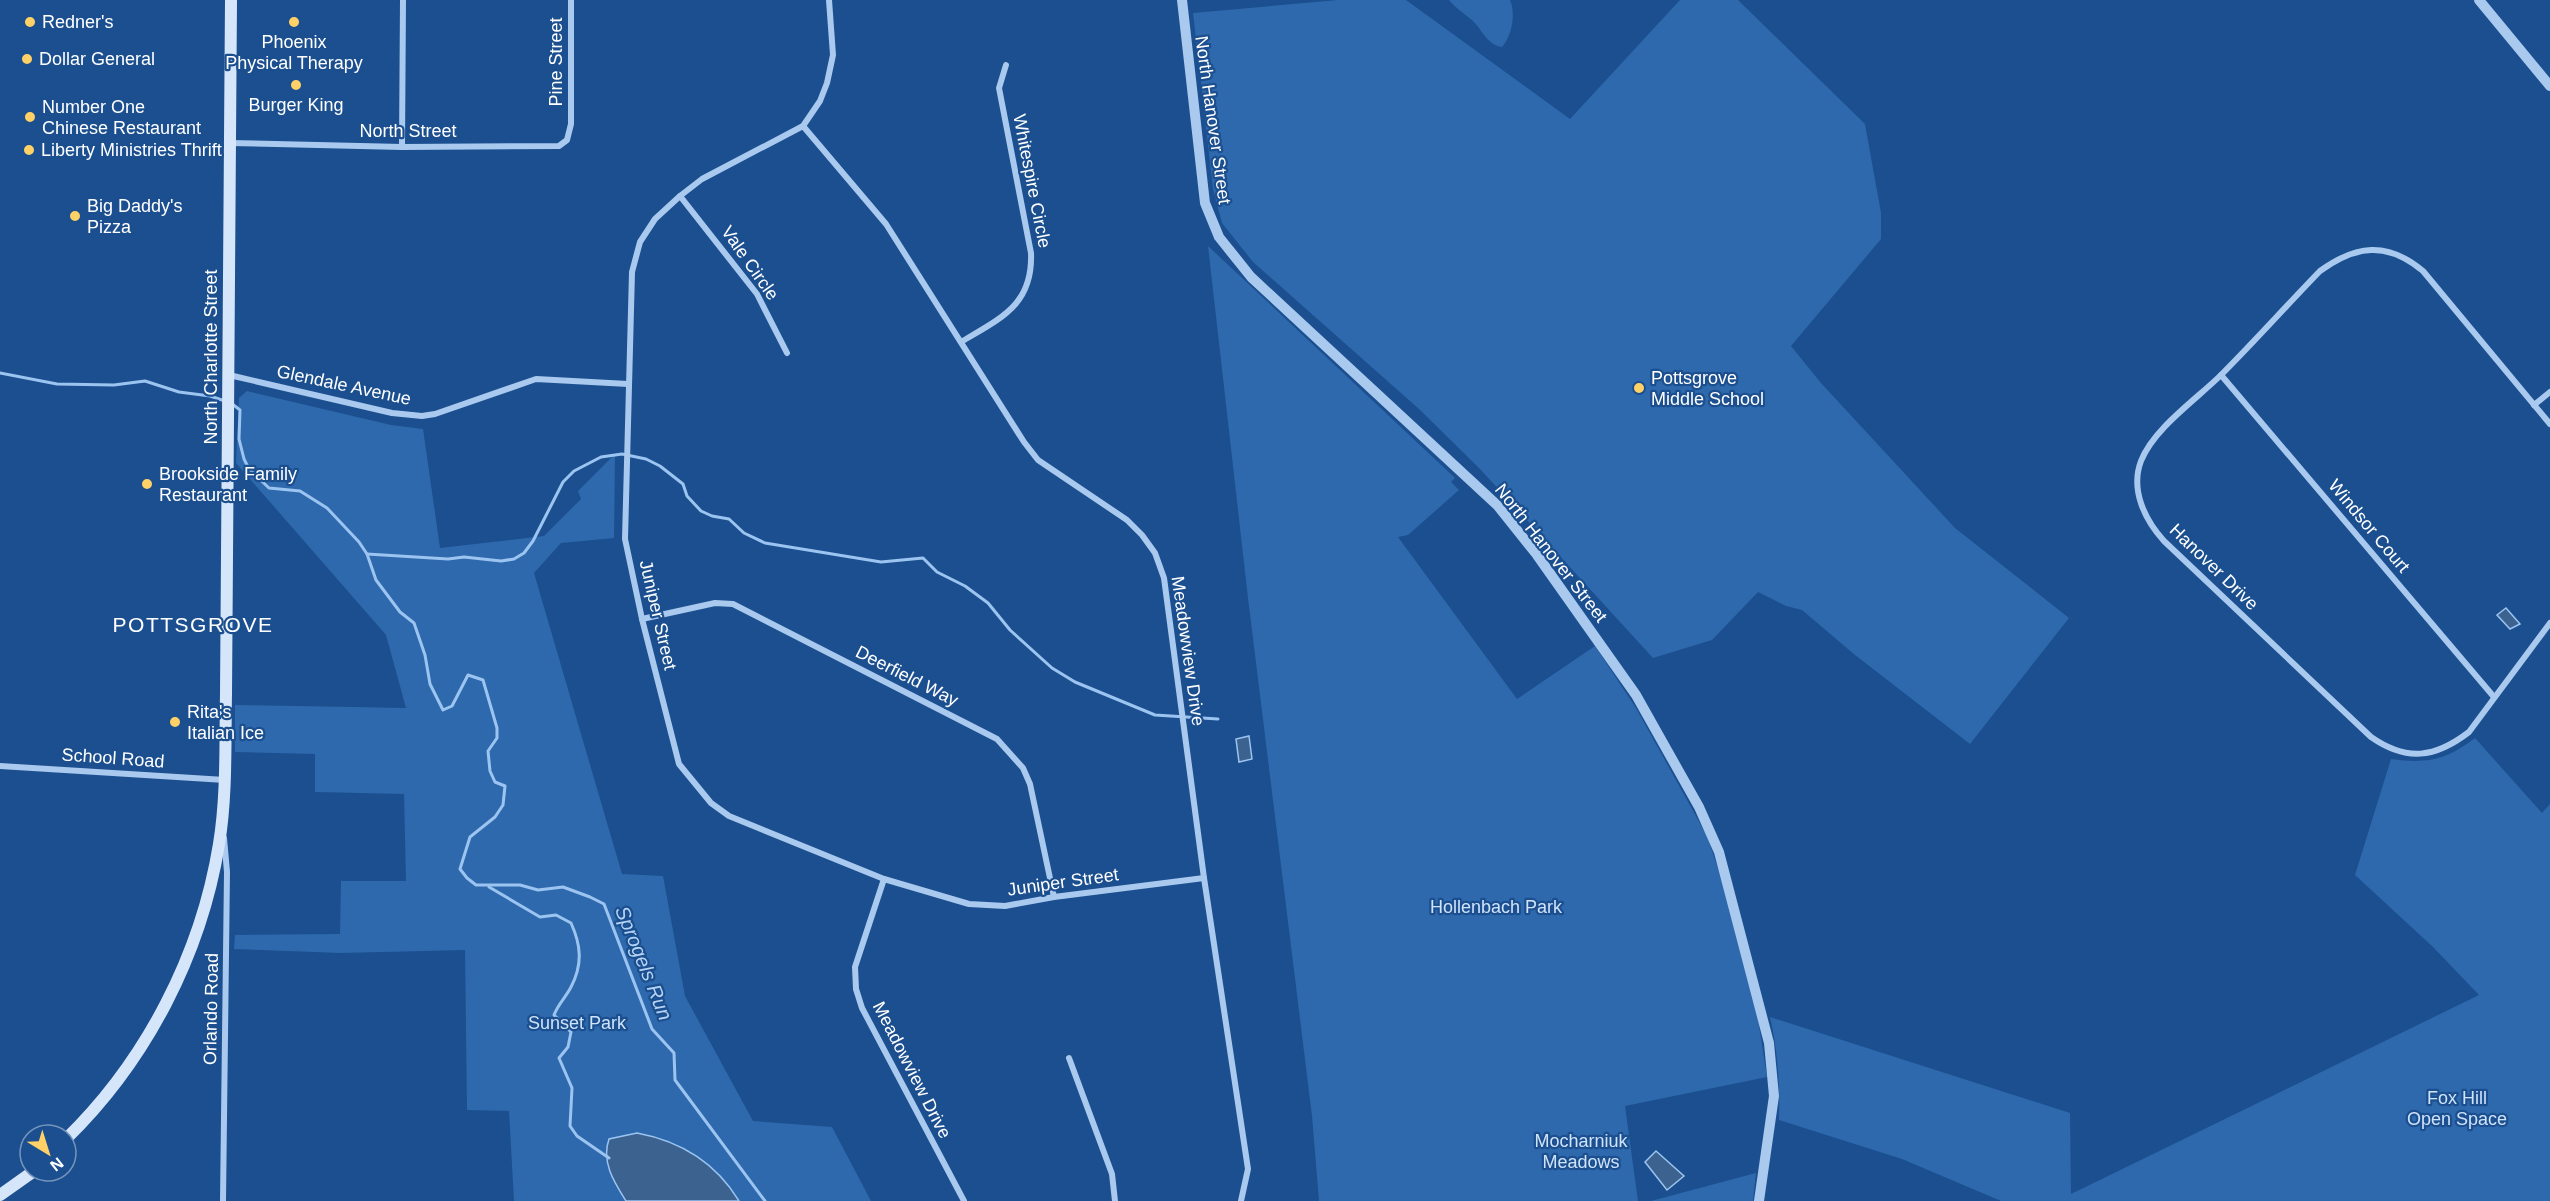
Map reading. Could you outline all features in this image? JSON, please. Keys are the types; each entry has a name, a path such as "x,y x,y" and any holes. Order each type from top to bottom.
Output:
{"main road":[{"name":"North Charlotte Street","path":"78,1128 117,1082 143,1044 170,994 199,924 216,858 222,817 225,780 229,418 231,0"},
{"path":"0,1195 18,1182"}],"street":[{"path":"402,147 403,0"},
{"name":"Pine Street","path":"571,0 571,124"},
{"name":"Juniper Street","path":"829,0 833,55 827,83 820,101 802,126 702,179 680,196 655,219 640,242 632,272 625,539 642,619 679,764 711,803 729,816 749,826 884,879 969,904 1005,906 1054,897 1204,878"},
{"name":"North Hanover Street","path":"1182,0 1200,172 1205,203 1219,237 1251,277 1497,505 1537,555 1636,695 1711,831 1739,922 1769,1043 1774,1096 1759,1201"},
{"path":"2479,0 2550,86"},
{"name":"Whitespire Circle","path":"961,342 1000,318 1018,303 1032,272 1031,253 999,88 1006,65"},
{"name":"North Street","path":"230,143 402,147 559,146 567,140 571,124"},
{"name":"Meadowview Drive","path":"802,126 886,224 1024,442 1038,460 1127,520 1155,553 1164,578 1204,878 1248,1168 1241,1201"},
{"name":"Vale Circle","path":"680,196 757,294 786,353"},
{"name":"Hanover Drive","path":"2550,424 2423,271 2411,261 2394,253 2375,249 2359,250 2338,258 2320,271 2221,375 2162,431 2148,447 2137,478 2138,492 2144,512 2153,528 2371,737 2385,747 2421,755 2436,752 2469,732 2550,623"},
{"name":"Glendale Avenue","path":"229,375 392,413 422,416 435,414 536,379 628,384"},
{"name":"Windsor Court","path":"2221,375 2494,697"},
{"path":"2535,405 2550,392"},
{"name":"Deerfield Way","path":"642,619 716,603 733,604 997,739 1023,768 1030,784 1054,897"},
{"name":"School Road","path":"0,766 225,780"},
{"name":"Orlando Road","path":"222,817 227,872 224,1201"},
{"name":"Meadowview Drive","path":"884,879 855,967 856,989 862,1008 964,1201"},
{"path":"1069,1058 1112,1174 1116,1192 1115,1201"}],"green space":[{"path":"1338,0 1406,0 1570,119 1680,0 1738,0 1865,124 1881,213 1881,239 1791,346 1821,383 1955,528 2069,618 1970,744 1855,655 1802,610 1786,606 1758,592 1712,640 1653,658 1480,469 1419,409 1253,262 1222,223 1213,189 1193,13"},
{"path":"1449,0 1510,0 1513,12 1512,25 1502,47 1489,41 1474,22"},
{"name":"Hollenbach Park","path":"1208,246 1455,478 1451,482 1459,490 1408,535 1398,537 1517,699 1595,646 1636,708 1707,836 1723,883 1757,1012 1767,1077 1625,1106 1638,1201 1319,1201 1312,1116 1248,598"},
{"name":"Sunset Park","path":"247,391 391,425 423,429 440,548 544,536 581,499 578,491 615,454 614,538 561,543 534,573 622,874 663,876 685,996 753,1121 832,1127 871,1201 514,1201 509,1111 467,1110 465,950 341,953 234,949 235,935 340,934 341,881 406,881 404,794 315,792 315,754 235,752 235,705 406,708 386,635 236,463 239,398"},
{"name":"Fox Hill Open Space","path":"2475,738 2542,813 2550,804 2550,1201 2001,1201 1902,1159 1779,1120 1778,1068 1770,1017 2070,1113 2071,1194 2479,995 2433,947 2355,875 2391,759 2415,761 2436,759 2455,751"},
{"name":"Mocharniuk Meadows","path":"1756,1173 1753,1201 1651,1201"}],"shaded area":[{"path":"2506,608 2520,624 2510,629 2497,615"},
{"path":"1249,736 1252,759 1239,762 1236,739"},
{"path":"637,1133 668,1142 696,1156 719,1175 739,1201 626,1201 610,1171 607,1147 609,1139"},
{"path":"1656,1151 1684,1176 1667,1190 1645,1162"}],"waterway":[{"name":"Sprogels Run","path":"0,373 57,384 114,385 145,381 179,392 210,396 225,401"},
{"name":"Sprogels Run","path":"231,403 240,410 239,439 249,469 269,488 300,491 327,508 359,542 367,554 376,580 400,612 414,623 425,655 430,684 443,710 452,706 468,675 483,680 497,728 497,738 488,751 490,771 495,782 505,786 503,805 495,817 470,837 460,869 476,885 520,885 538,890 563,887 604,904 652,1029 674,1053 675,1080 765,1201"},
{"path":"367,554 448,559 464,557 501,561 514,559 524,553 533,541 563,482 574,471 601,457 622,454 646,459 660,466 683,484 687,496 701,511 729,519 744,533 765,543 881,562 923,558 937,572 965,586 988,603 1010,630 1052,668 1075,682 1155,715 1218,719"},
{"path":"489,887 540,917 556,915 571,923 579,947 579,962 575,979 554,1015 571,1032 568,1047 559,1058 572,1088 570,1126 577,1136 609,1158"}],"place":[{"name":"Redner's","path":"30,22"},
{"name":"Phoenix Physical Therapy","path":"294,22"},
{"name":"Dollar General","path":"27,59"},
{"name":"Burger King","path":"296,85"},
{"name":"Number One Chinese Restaurant","path":"30,117"},
{"name":"Liberty Ministries Thrift","path":"29,150"},
{"name":"Big Daddy's Pizza","path":"75,216"},
{"name":"Pottsgrove Middle School","path":"1639,388"},
{"name":"Brookside Family Restaurant","path":"147,484"},
{"name":"Rita's Italian Ice","path":"175,722"}],"district":[{"name":"POTTSGROVE","path":"193,625"}]}
